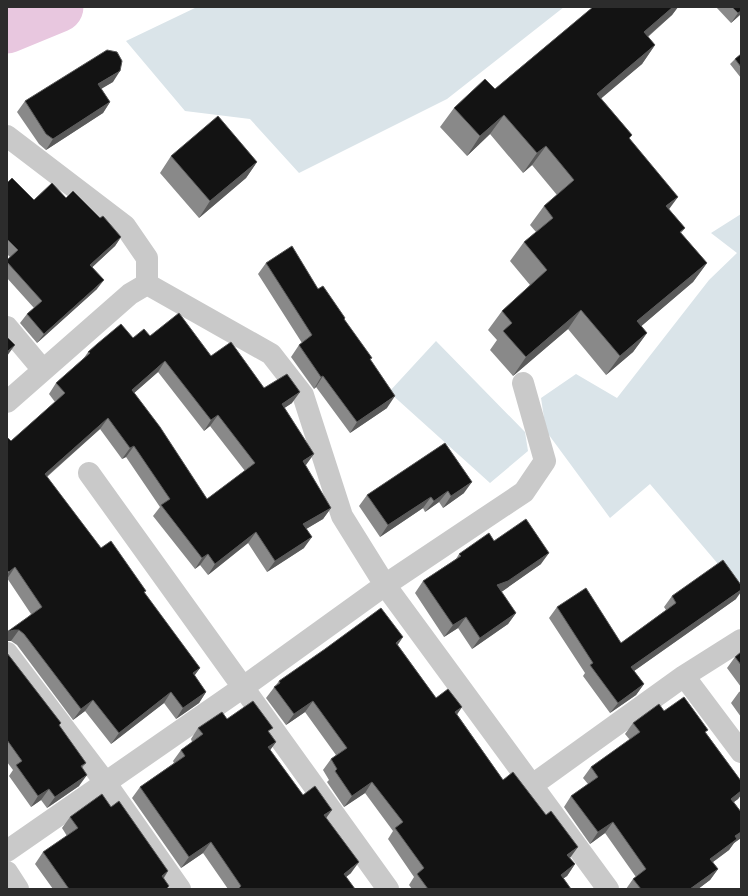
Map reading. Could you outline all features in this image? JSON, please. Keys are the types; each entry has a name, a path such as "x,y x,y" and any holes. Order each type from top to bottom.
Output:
{"street":[{"path":"7,136 125,226 147,258 147,284"},
{"path":"7,402 130,294 147,284"},
{"path":"147,284 271,354 303,395 342,516 385,586 608,889"},
{"path":"7,327 43,370"},
{"path":"7,850 242,688 385,586 524,492 545,461 523,384"},
{"path":"89,473 242,688 342,823 388,889"},
{"path":"531,786 684,676 741,640"},
{"path":"7,653 105,782 180,889"},
{"path":"684,676 741,752"},
{"path":"7,872 18,889"}],"shaded area":[{"path":"197,7 564,7 447,99 299,173 250,119 185,111 126,41"},
{"path":"741,214 741,591 650,484 610,518 546,431 541,398 576,374 617,398 709,280 737,253 711,233"},
{"path":"436,341 525,432 528,451 490,483 389,392"}],"building":[{"path":"593,7 673,7 644,32 655,45 597,94 632,135 629,138 678,197 666,206 685,228 680,232 707,263 637,321 647,333 620,356 581,310 526,357 503,331 512,323 502,311 547,270 524,242 553,218 544,206 574,180 546,146 537,153 504,115 480,136 454,108 485,79 495,89"},
{"path":"732,7 741,7 741,11 738,13"},
{"path":"107,50 117,52 122,61 120,71 98,84 110,102 53,139 46,134 25,101"},
{"path":"741,54 741,67 735,59"},
{"path":"218,116 257,162 210,201 171,156"},
{"path":"12,178 34,200 52,183 66,198 73,191 100,218 103,216 121,237 90,265 104,280 44,334 27,314 42,301 7,262 7,260 18,250 7,239 7,183"},
{"path":"292,246 318,289 323,286 345,318 344,319 372,358 370,359 395,396 357,422 323,376 321,377 299,345 312,335 266,263"},
{"path":"179,313 211,356 231,342 264,388 287,374 300,392 282,404 314,454 303,461 331,508 303,524 312,537 275,561 256,532 215,564 208,554 202,558 161,505 170,499 134,446 130,448 108,418 45,474 101,548 111,541 146,591 144,592 200,668 193,673 206,692 183,708 171,692 119,733 93,700 81,709 24,634 19,630 7,632 42,607 15,567 9,572 7,570 7,437 11,441 65,393 56,383 90,353 88,352 121,324 133,338 144,329 150,336","holes":["165,361 211,420 218,415 255,463 207,499 160,427 132,390"]},
{"path":"7,337 15,345 7,352"},
{"path":"445,443 472,482 451,496 448,491 434,501 431,497 388,525 367,495"},
{"path":"526,519 549,553 508,581 497,585 516,613 480,638 466,617 453,625 423,581 461,556 459,554 489,533 494,541"},
{"path":"723,560 741,585 741,590 631,667 644,684 618,703 590,665 593,663 557,607 586,588 621,643 676,603 672,596"},
{"path":"381,608 403,637 396,643 436,698 448,689 462,707 455,712 503,780 513,772 546,815 551,811 578,847 567,855 575,864 561,875 571,889 428,889 417,874 424,868 395,828 403,822 372,782 352,796 335,771 337,769 331,759 347,748 313,701 294,714 274,687 280,683 279,681"},
{"path":"741,652 741,665 735,657"},
{"path":"7,653 61,723 59,725 86,763 81,766 87,775 55,797 49,789 38,796 16,765 22,761 7,740"},
{"path":"684,697 708,730 705,732 741,781 741,791 731,799 741,812 741,832 735,836 737,839 710,859 718,869 690,889 641,889 633,879 646,869 613,822 598,832 571,796 598,777 591,767 640,732 633,723 659,704 664,711"},
{"path":"253,701 273,728 268,731 276,742 268,747 303,795 315,786 332,810 324,815 359,862 344,874 355,889 238,889 241,886 211,842 189,857 140,787 185,756 181,750 203,734 198,728 222,712 227,719"},
{"path":"102,794 111,807 119,801 168,871 162,876 169,886 166,889 69,889 43,852 78,828 70,817"}],"waterway":[{"path":"7,28 58,7"}]}
